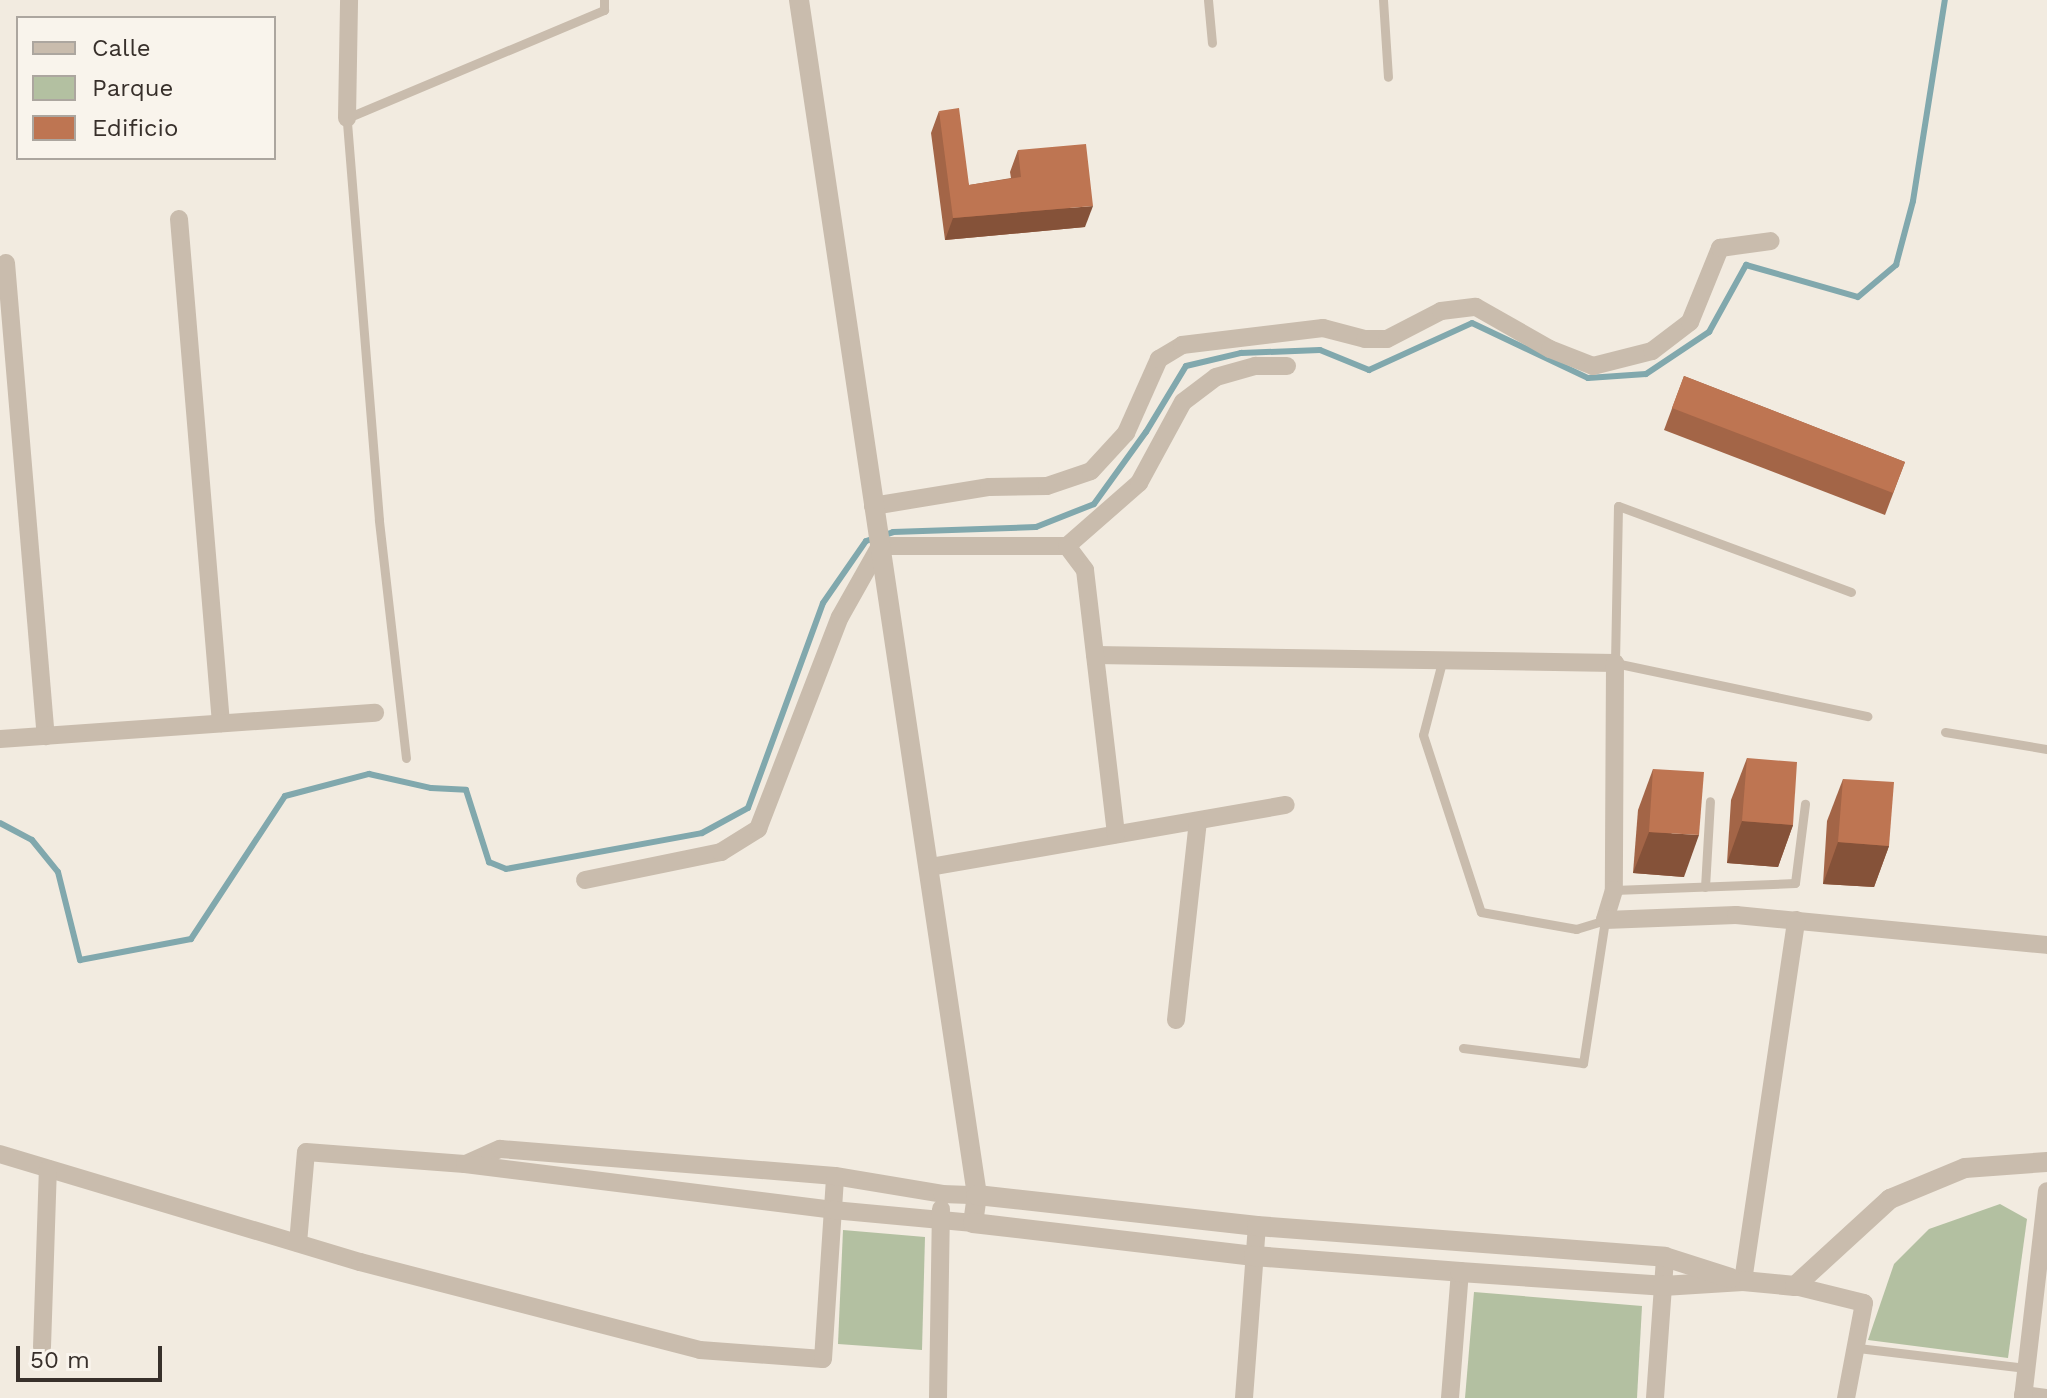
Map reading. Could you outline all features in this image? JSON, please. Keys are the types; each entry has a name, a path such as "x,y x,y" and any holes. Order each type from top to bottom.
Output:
{"street":[{"path":"347,118 349,0"},
{"path":"799,0 977,1195 973,1223"},
{"path":"179,219 221,723"},
{"path":"873,506 989,487 1047,486 1091,471 1126,433 1159,359 1182,345 1323,328 1365,339 1387,339 1441,311 1476,307 1550,349 1593,366 1652,351 1690,322 1720,248 1771,241"},
{"path":"6,263 46,736"},
{"path":"879,540 1067,546 1139,483 1183,402 1216,377 1255,366 1287,366"},
{"path":"585,880 721,852 758,829 840,617 879,540"},
{"path":"1067,546 1085,570 1116,834"},
{"path":"1095,655 1615,663 1614,890 1605,920 1736,915 2047,945"},
{"path":"0,739 375,713"},
{"path":"930,867 1286,805"},
{"path":"1176,1020 1198,821"},
{"path":"1743,1281 1796,920"},
{"path":"465,1164 500,1149 835,1176 942,1194 977,1195 1257,1226 1665,1257 1743,1281"},
{"path":"298,1243 306,1152 465,1164 833,1210 941,1219 1254,1256 1663,1286 1743,1281 1795,1286 1864,1303 1858,1348 1846,1398"},
{"path":"0,1154 298,1243 700,1350 823,1359 835,1176"},
{"path":"1795,1286 1890,1199 1965,1168 2047,1162"},
{"path":"42,1347 48,1169"},
{"path":"2047,1191 2023,1396 2047,1398"},
{"path":"938,1398 942,1194"},
{"path":"1244,1398 1257,1226"},
{"path":"1655,1398 1665,1257"},
{"path":"1450,1398 1460,1272"}],"lane":[{"path":"406,758 379,520 347,118 604,10 604,0"},
{"path":"1208,0 1212,43"},
{"path":"1383,0 1388,77"},
{"path":"1851,592 1618,506 1615,663 1867,716"},
{"path":"1442,662 1423,735 1481,912 1576,929 1605,920 1583,1063 1463,1048"},
{"path":"1945,732 2047,749"},
{"path":"1705,887 1710,801"},
{"path":"1614,890 1795,883 1805,804"},
{"path":"1858,1348 2026,1368"}],"green space":[{"path":"2000,1204 2027,1219 2008,1358 1868,1340 1894,1264 1929,1229"},
{"path":"843,1230 925,1237 922,1350 838,1344"},
{"path":"1474,1292 1642,1306 1637,1398 1465,1398"}],"building":[{"path":"959,108 969,185 1021,177 1018,150 1086,144 1093,206 953,218 939,111"},
{"path":"1684,376 1905,462 1893,493 1672,408"},
{"path":"1747,758 1797,762 1793,825 1742,821"},
{"path":"1653,769 1704,772 1699,835 1649,832"},
{"path":"1843,779 1894,782 1889,846 1838,842"}],"waterway":[{"path":"0,823 32,840 58,872 80,960 191,939 285,796 369,774 431,788 466,790 489,862 506,869 702,833 748,808 823,603 866,541 893,532 1036,527 1094,504 1146,432 1186,366 1241,353 1320,350 1369,370 1472,323 1588,378 1646,374 1709,332 1746,265 1858,297 1896,265 1913,201 1945,0"}]}
